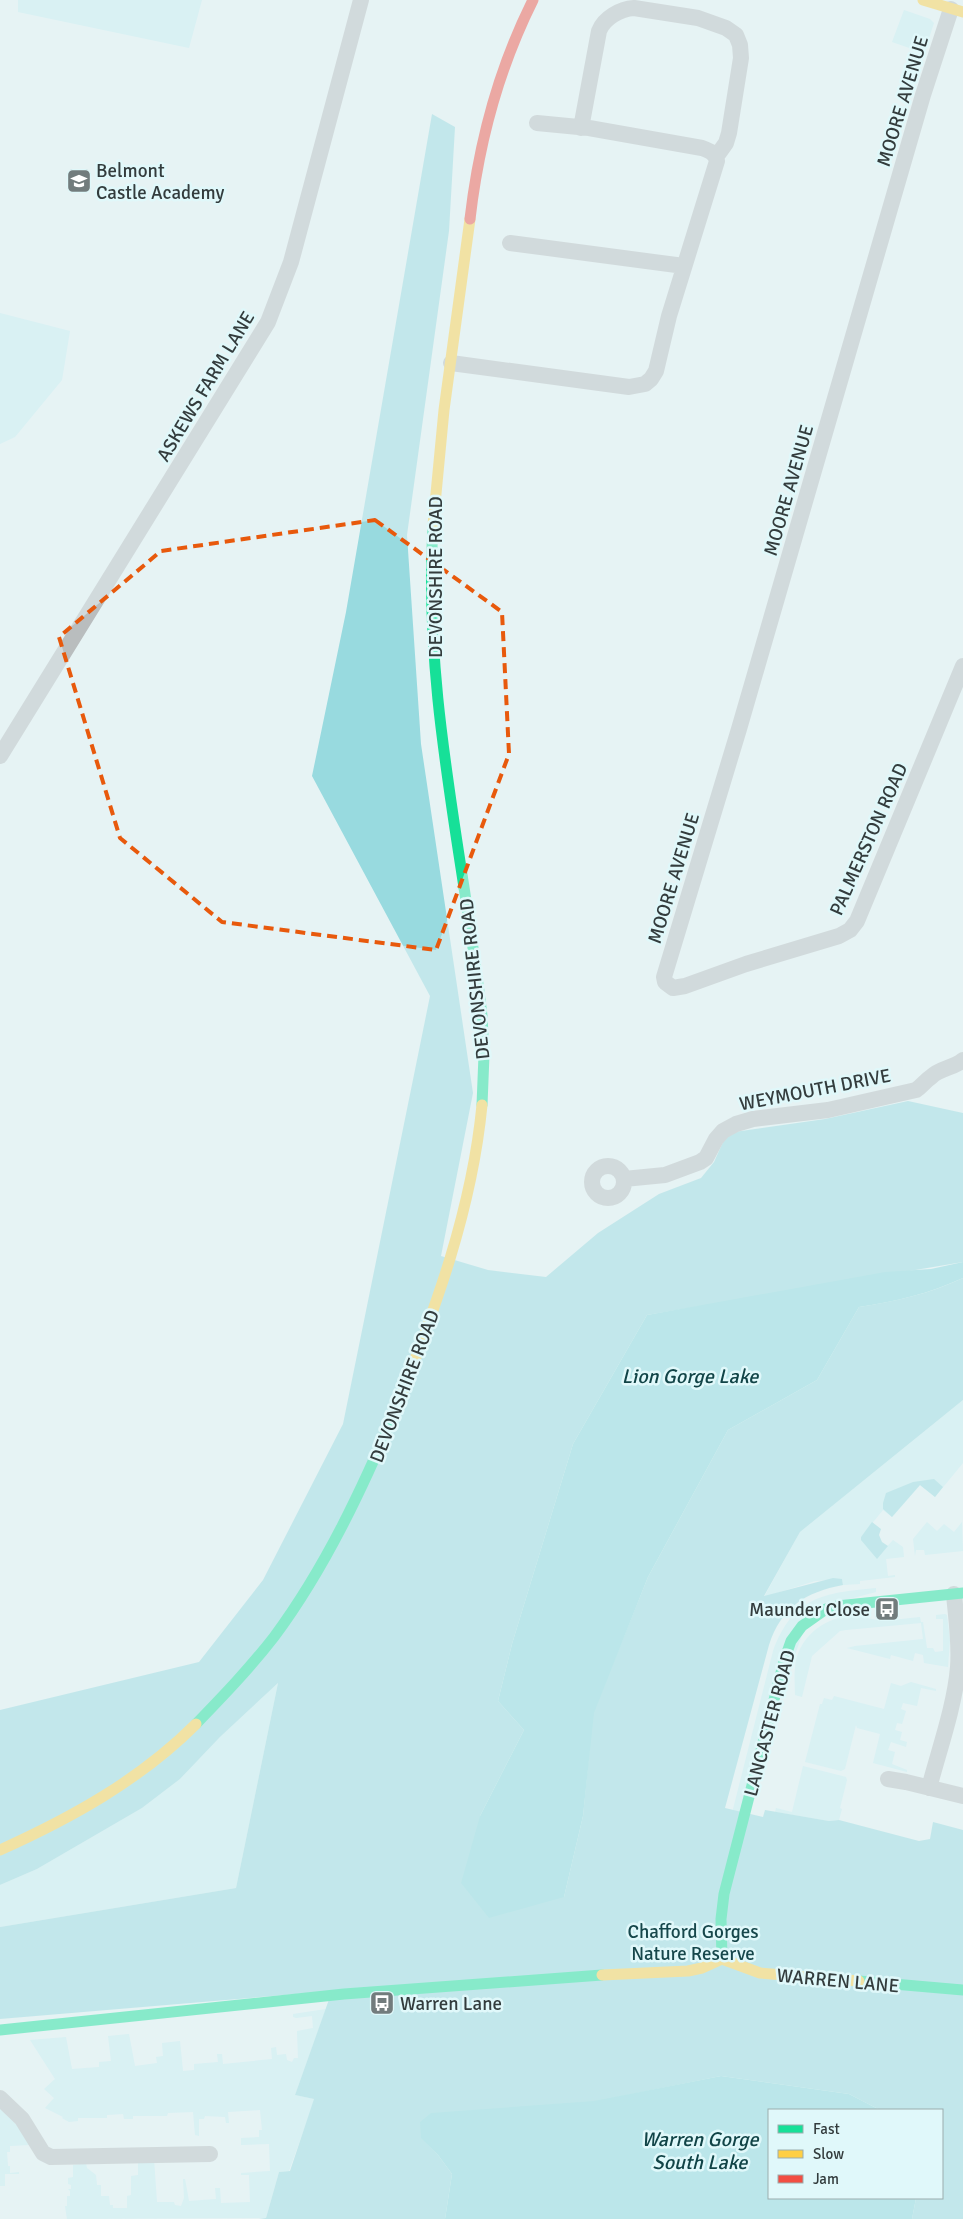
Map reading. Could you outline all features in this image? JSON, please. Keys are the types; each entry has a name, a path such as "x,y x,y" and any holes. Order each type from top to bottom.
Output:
{"main road":[{"name":"DEVONSHIRE ROAD","path":"0,1850 45,1830 135,1775 209,1713 271,1642 298,1604 332,1549 370,1474 402,1398 451,1261 477,1151 483,1099 484,1052 481,1006 440,736 432,633 431,563 435,492 481,145 495,90 512,45 533,0"},
{"path":"924,0 957,10"},
{"name":"LANCASTER ROAD","path":"722,1959 721,1918 724,1894 784,1661 793,1635 812,1617 831,1608 959,1593"},
{"path":"0,2030 315,1997 570,1976 688,1971 702,1968 722,1959"},
{"name":"WARREN LANE","path":"722,1959 760,1973 963,1990"}],"street":[{"name":"ASKEWS FARM LANE","path":"0,756 268,322 290,262 361,0"},
{"path":"581,128 598,37 604,23 613,15 634,8 698,18 732,32 738,40 741,51 729,133 716,157"},
{"name":"MOORE AVENUE","path":"665,982 664,976 739,729 923,95 957,10"},
{"path":"451,363 629,387 645,384 656,371 667,324 717,161 716,157 713,152 702,148 581,128 537,123"},
{"path":"510,243 684,266"},
{"name":"PALMERSTON ROAD","path":"665,982 673,988 685,986 746,964 840,936 850,930 857,921 963,666"},
{"name":"WEYMOUTH DRIVE","path":"624,1179 665,1175 700,1162 706,1158 716,1139 723,1131 736,1124 753,1119 828,1110 916,1090 924,1086 930,1077 963,1060"},
{"path":"929,1788 955,1689 959,1644 959,1593"},
{"path":"888,1779 963,1796"},
{"path":"6,2103 22,2119 43,2153 50,2157 176,2162 210,2154"}],"highlighted area":[{"path":"375,520 502,612 509,754 436,950 222,922 120,838 59,637 161,551"}],"shaded area":[{"path":"18,0 202,0 189,48 18,12"},
{"path":"904,10 930,19 934,23 924,53 892,42"},
{"path":"0,313 70,331 62,380 15,437 0,444"},
{"path":"963,1400 963,1463 935,1497 920,1485 892,1517 883,1510 861,1537 883,1551 893,1540 903,1547 904,1557 886,1559 888,1576 895,1575 895,1577 860,1581 860,1584 843,1585 842,1579 815,1581 764,1597 800,1532"},
{"path":"927,1522 937,1531 944,1524 954,1532 962,1522 963,1551 925,1555 924,1550 916,1550 915,1556 913,1539"},
{"path":"876,1588 876,1592 811,1609 711,1896 773,1651 781,1633 790,1619 812,1601 840,1592"},
{"path":"936,1615 947,1615 950,1640 948,1667 924,1663 923,1655 915,1653 913,1661 891,1655 890,1659 847,1648 923,1639 921,1623 840,1631 812,1656 802,1697 795,1695 795,1671 797,1657 801,1648 813,1631 831,1620 852,1616 882,1620 920,1617 921,1622 923,1622 927,1648 933,1648 935,1652 943,1651 943,1619 936,1619"},
{"path":"911,1682 936,1689 936,1691 921,1688 917,1706 903,1703 901,1709 906,1711 902,1724 897,1723 895,1730 902,1732 900,1740 907,1742 906,1747 891,1742 888,1750 895,1752 892,1764 907,1770 907,1772 873,1763 880,1734 857,1728 856,1725 845,1769 841,1771 805,1762 820,1704 822,1704 824,1698 832,1700 834,1696 884,1709 891,1683 901,1686"},
{"path":"278,1683 236,1888 0,1927 0,1885 37,1869 142,1808 180,1779 220,1737"},
{"path":"803,1766 846,1777 839,1820 829,1821 775,1812 776,1808 792,1812"},
{"path":"326,2009 295,2095 315,2099 289,2171 279,2172 266,2218 67,2219 65,2206 67,2206 67,2196 70,2196 68,2189 71,2189 71,2185 68,2184 68,2178 73,2177 73,2165 86,2163 87,2168 96,2175 97,2185 101,2185 101,2196 109,2196 110,2205 113,2205 113,2208 127,2208 127,2196 131,2195 131,2176 138,2175 138,2162 154,2159 157,2202 174,2202 175,2205 181,2206 184,2198 183,2179 185,2179 189,2201 216,2199 215,2188 220,2188 221,2203 250,2202 249,2175 241,2175 241,2173 270,2171 269,2144 241,2145 241,2138 259,2137 259,2130 262,2130 260,2110 228,2112 229,2123 226,2123 225,2117 205,2116 204,2119 199,2119 199,2136 195,2135 193,2112 168,2113 167,2116 133,2116 133,2119 124,2119 123,2114 107,2115 107,2118 78,2118 78,2121 69,2122 45,2108 54,2098 44,2089 55,2079 30,2040 66,2037 72,2069 99,2067 99,2062 111,2061 108,2036 129,2034 135,2066 157,2063 156,2057 163,2056 162,2043 180,2041 183,2071 194,2070 194,2064 218,2062 217,2054 222,2054 223,2064 272,2059 271,2048 276,2047 277,2055 286,2054 287,2060 292,2062 294,2058 298,2058 297,2031 313,2028 312,2016 296,2018 293,2017 293,2014"},
{"path":"0,2107 29,2138 29,2145 10,2146 10,2152 7,2152 10,2173 19,2172 19,2174 5,2174 5,2186 0,2186"}],"green space":[{"name":"Chafford Gorges Nature Reserve","path":"432,114 455,127 449,231 407,535 421,744 473,1093 441,1256 488,1270 546,1277 598,1233 659,1194 701,1178 714,1162 727,1133 825,1119 908,1101 963,1113 963,1262 647,1315 573,1444 512,1644 498,1701 524,1730 480,1816 564,1897 583,1816 593,1713 648,1577 728,1430 817,1380 859,1307 912,1296 963,1278 963,1400 800,1532 764,1596 833,1578 842,1579 843,1585 817,1592 796,1604 780,1621 774,1632 725,1808 763,1817 765,1810 829,1821 839,1820 919,1841 930,1839 933,1822 963,1830 963,2219 912,2219 916,2199 943,2199 943,2109 878,2109 849,2094 721,2076 421,2137 452,2174 445,2219 259,2219 266,2218 279,2172 290,2171 314,2099 295,2095 332,1991 0,2019 0,1927 236,1888 278,1683 220,1737 180,1779 142,1808 37,1869 0,1885 0,1710 199,1662 263,1580 343,1424 430,996 312,776 346,612"},
{"path":"934,1479 943,1487 935,1497 920,1485 892,1517 883,1509 886,1493 913,1482"},
{"path":"872,1522 881,1529 879,1535 882,1542 888,1546 877,1559 861,1540 861,1537"}],"water":[{"name":"Lion Gorge Lake","path":"963,1262 963,1278 912,1296 859,1307 817,1380 728,1430 648,1577 594,1713 583,1816 564,1897 489,1918 461,1883 480,1816 524,1730 498,1701 512,1644 573,1444 647,1315 885,1272 931,1269"},
{"name":"Warren Gorge South Lake","path":"721,2076 849,2094 878,2109 768,2109 768,2199 916,2199 912,2219 445,2219 452,2174 438,2155 421,2138 420,2122 431,2113 594,2101"}],"traffic: fast":[{"path":"433,525 431,588 439,711 482,1016 484,1055 482,1105"},
{"path":"196,1724 265,1648 293,1610 327,1555 342,1526 371,1467 397,1407"},
{"path":"722,1959 721,1919 724,1894 784,1661 791,1641 802,1626 826,1609 837,1606 963,1593"},
{"path":"0,2030 344,1994 602,1975"},
{"path":"859,1981 963,1990"}],"traffic: slow":[{"path":"923,0 963,12"},
{"path":"433,525 444,410 470,219"},
{"path":"397,1407 438,1296 461,1221 470,1183 482,1105"},
{"path":"0,1850 53,1825 104,1796 152,1763 196,1724"},
{"path":"602,1975 688,1971 702,1968 722,1959 760,1973 859,1981"}],"traffic: jam":[{"path":"470,219 479,162 492,106 510,53 533,0"}],"place":[{"name":"Belmont Castle Academy","path":"79,181"},
{"name":"Maunder Close","path":"887,1609"},
{"name":"Warren Lane","path":"382,2003"}]}
